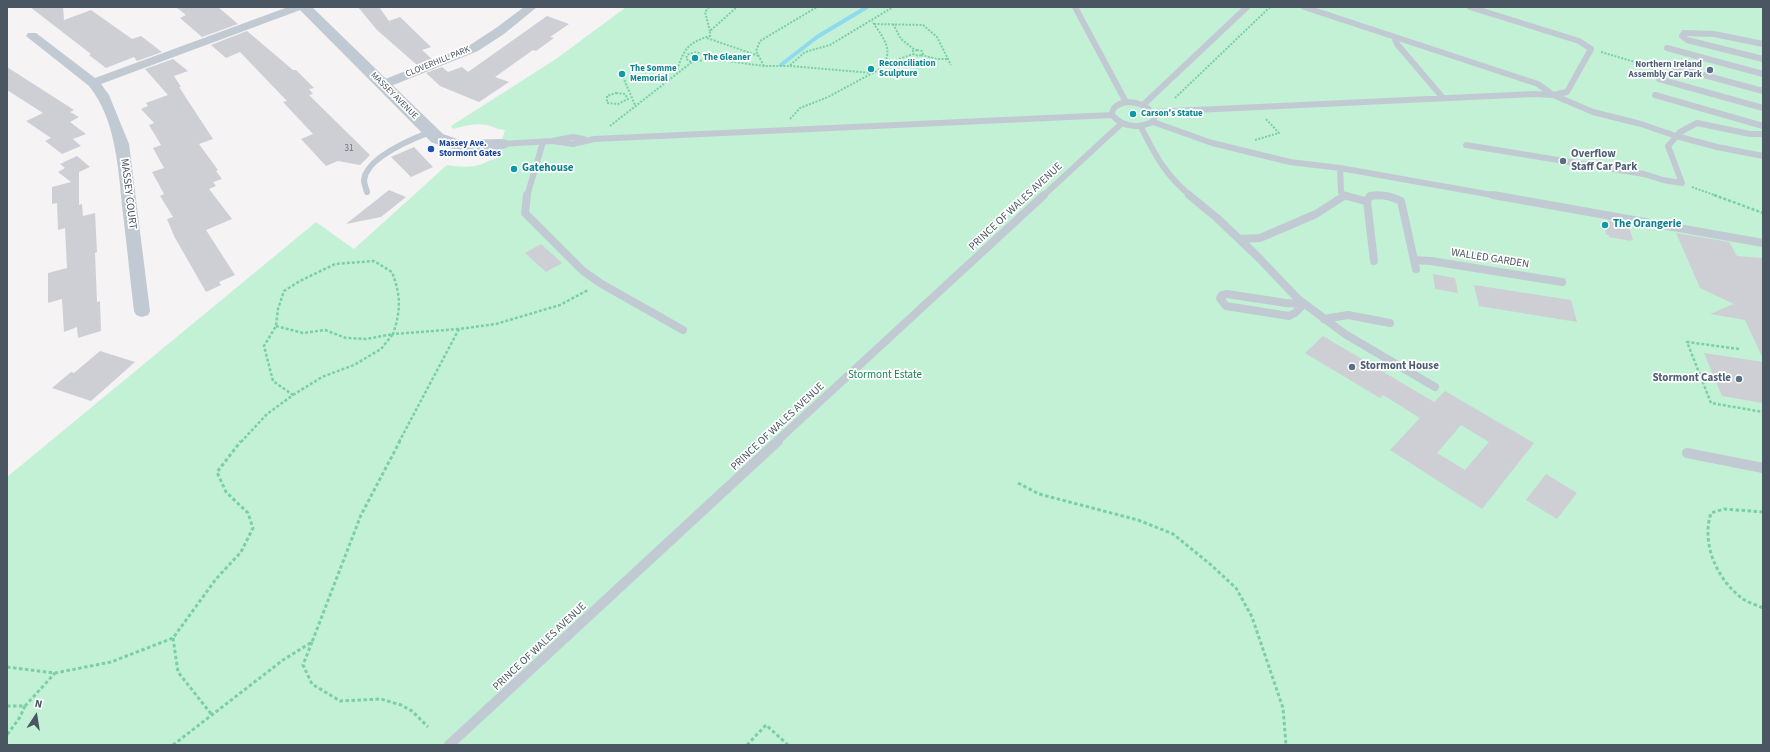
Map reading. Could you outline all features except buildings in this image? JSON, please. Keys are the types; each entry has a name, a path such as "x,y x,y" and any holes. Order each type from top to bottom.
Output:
{"street":[{"path":"93,83 299,7"},
{"name":"MASSEY AVENUE","path":"304,7 430,132 444,142 457,145 501,144"},
{"name":"CLOVERHILL PARK","path":"382,85 474,48 500,31 531,7"},
{"name":"MASSEY COURT","path":"32,36 93,83 103,95 122,144 142,311"}],"lane":[{"path":"1075,7 1126,102"},
{"path":"1142,104 1247,7"},
{"path":"1304,7 1538,84 1553,95 1593,112 1642,124 1717,148 1763,156"},
{"path":"1470,7 1579,41 1591,49 1568,92 1553,95 1534,94 1153,112 1142,104 1126,102 1116,105 1113,108 1112,115 1122,124 1141,126 1152,122 1212,144 1290,162 1340,168 1763,243"},
{"path":"1763,44 1722,34 1702,32 1684,33 1682,36 1687,40 1763,59"},
{"path":"1397,38 1395,40 1397,44 1443,98"},
{"path":"1667,48 1763,74"},
{"path":"1663,64 1763,91"},
{"path":"1659,80 1763,108"},
{"path":"1655,95 1763,126"},
{"path":"1152,122 1154,116 1153,112"},
{"path":"501,144 552,141 573,144 587,139 1112,115"},
{"name":"PRINCE OF WALES AVENUE","path":"449,745 1122,124"},
{"path":"1466,145 1644,174 1663,180 1682,183 1668,146 1676,136 1691,125 1697,124 1750,134 1763,134"},
{"path":"1141,126 1159,162 1175,183 1217,218 1304,304 1345,334 1435,387"},
{"path":"367,192 364,180 369,169 387,154 407,142 430,132"},
{"path":"543,142 526,198 525,213 583,271 600,283 683,330"},
{"path":"1340,168 1341,192 1344,196"},
{"path":"1374,261 1367,201 1370,196 1377,195 1392,197 1401,202 1416,270"},
{"path":"1239,239 1260,238 1316,214 1344,196 1367,201"},
{"name":"WALLED GARDEN","path":"1414,260 1431,261 1562,282"},
{"path":"1227,294 1286,303 1304,304 1295,313 1289,316 1226,306 1220,298 1222,295 1227,294"},
{"path":"1324,319 1348,315 1390,323"},
{"path":"1687,453 1763,468"}],"path":[{"path":"707,38 710,36 710,31 705,12 709,7"},
{"path":"710,31 737,7"},
{"path":"764,66 756,51 760,42 817,7"},
{"path":"789,66 805,52 830,45 847,33 872,21 893,7"},
{"path":"1174,99 1270,7"},
{"path":"872,21 888,48 889,57 886,64"},
{"path":"874,24 922,25 930,29 944,47 951,65"},
{"path":"893,24 901,39 915,50 922,51 923,54 920,55"},
{"path":"676,74 684,52 696,40 707,38 759,56"},
{"path":"913,54 912,52 915,50"},
{"path":"1599,52 1654,67"},
{"path":"692,62 686,59 691,53 702,54 704,56 703,60"},
{"path":"788,123 790,118 800,108 828,97 873,73 886,64 913,54 936,59 949,59"},
{"path":"610,126 692,62 712,59 764,66 789,66 873,73"},
{"path":"623,77 635,105"},
{"path":"628,96 626,101 620,104 613,105 606,100 610,95 616,93 622,93 628,96 631,95"},
{"path":"1228,148 1279,133 1264,117"},
{"path":"1682,183 1763,213"},
{"path":"7,667 54,673 111,662 172,638 216,579 241,552 253,528 248,513 226,492 217,472 248,433 267,414 322,377 354,365 381,349 393,334 400,314 400,295 392,272 374,261 335,264 284,292 278,309 276,326 264,346 273,381 293,396"},
{"path":"276,326 303,333 325,330 346,338 366,339 393,334 459,329 496,324 560,305 600,283"},
{"path":"428,727 412,711 401,705 381,699 340,701 312,684 303,665 361,516 459,329"},
{"path":"1739,349 1687,342 1710,403 1763,412"},
{"path":"1018,483 1039,494 1138,520 1173,534 1210,564 1236,588 1252,617 1283,708 1286,745"},
{"path":"1763,512 1724,509 1711,514 1706,526 1714,564 1727,584 1744,600 1763,608"},
{"path":"172,638 178,672 212,715"},
{"path":"173,745 283,660 312,642"},
{"path":"7,735 20,717 24,706 54,673"},
{"path":"7,706 24,706"},
{"path":"747,745 766,725 788,745"}],"green space":[{"name":"Stormont Estate","path":"1763,7 1763,745 7,745 7,477 316,222 354,249 447,165 469,167 496,159 505,130 482,124 453,129 451,126 556,59 625,8"}],"waterway":[{"path":"781,65 817,37 867,7"}],"place":[{"name":"The Gleaner","path":"695,58"},
{"name":"Reconciliation Sculpture","path":"871,69"},
{"name":"Northern Ireland Assembly Car Park","path":"1710,70"},
{"name":"The Somme Memorial","path":"622,74"},
{"name":"Carson's Statue","path":"1133,114"},
{"name":"Massey Ave. Stormont Gates","path":"431,149"},
{"name":"Overflow Staff Car Park","path":"1563,161"},
{"name":"Gatehouse","path":"514,169"},
{"name":"The Orangerie","path":"1605,225"},
{"name":"Stormont House","path":"1352,367"},
{"name":"Stormont Castle","path":"1739,379"}]}
